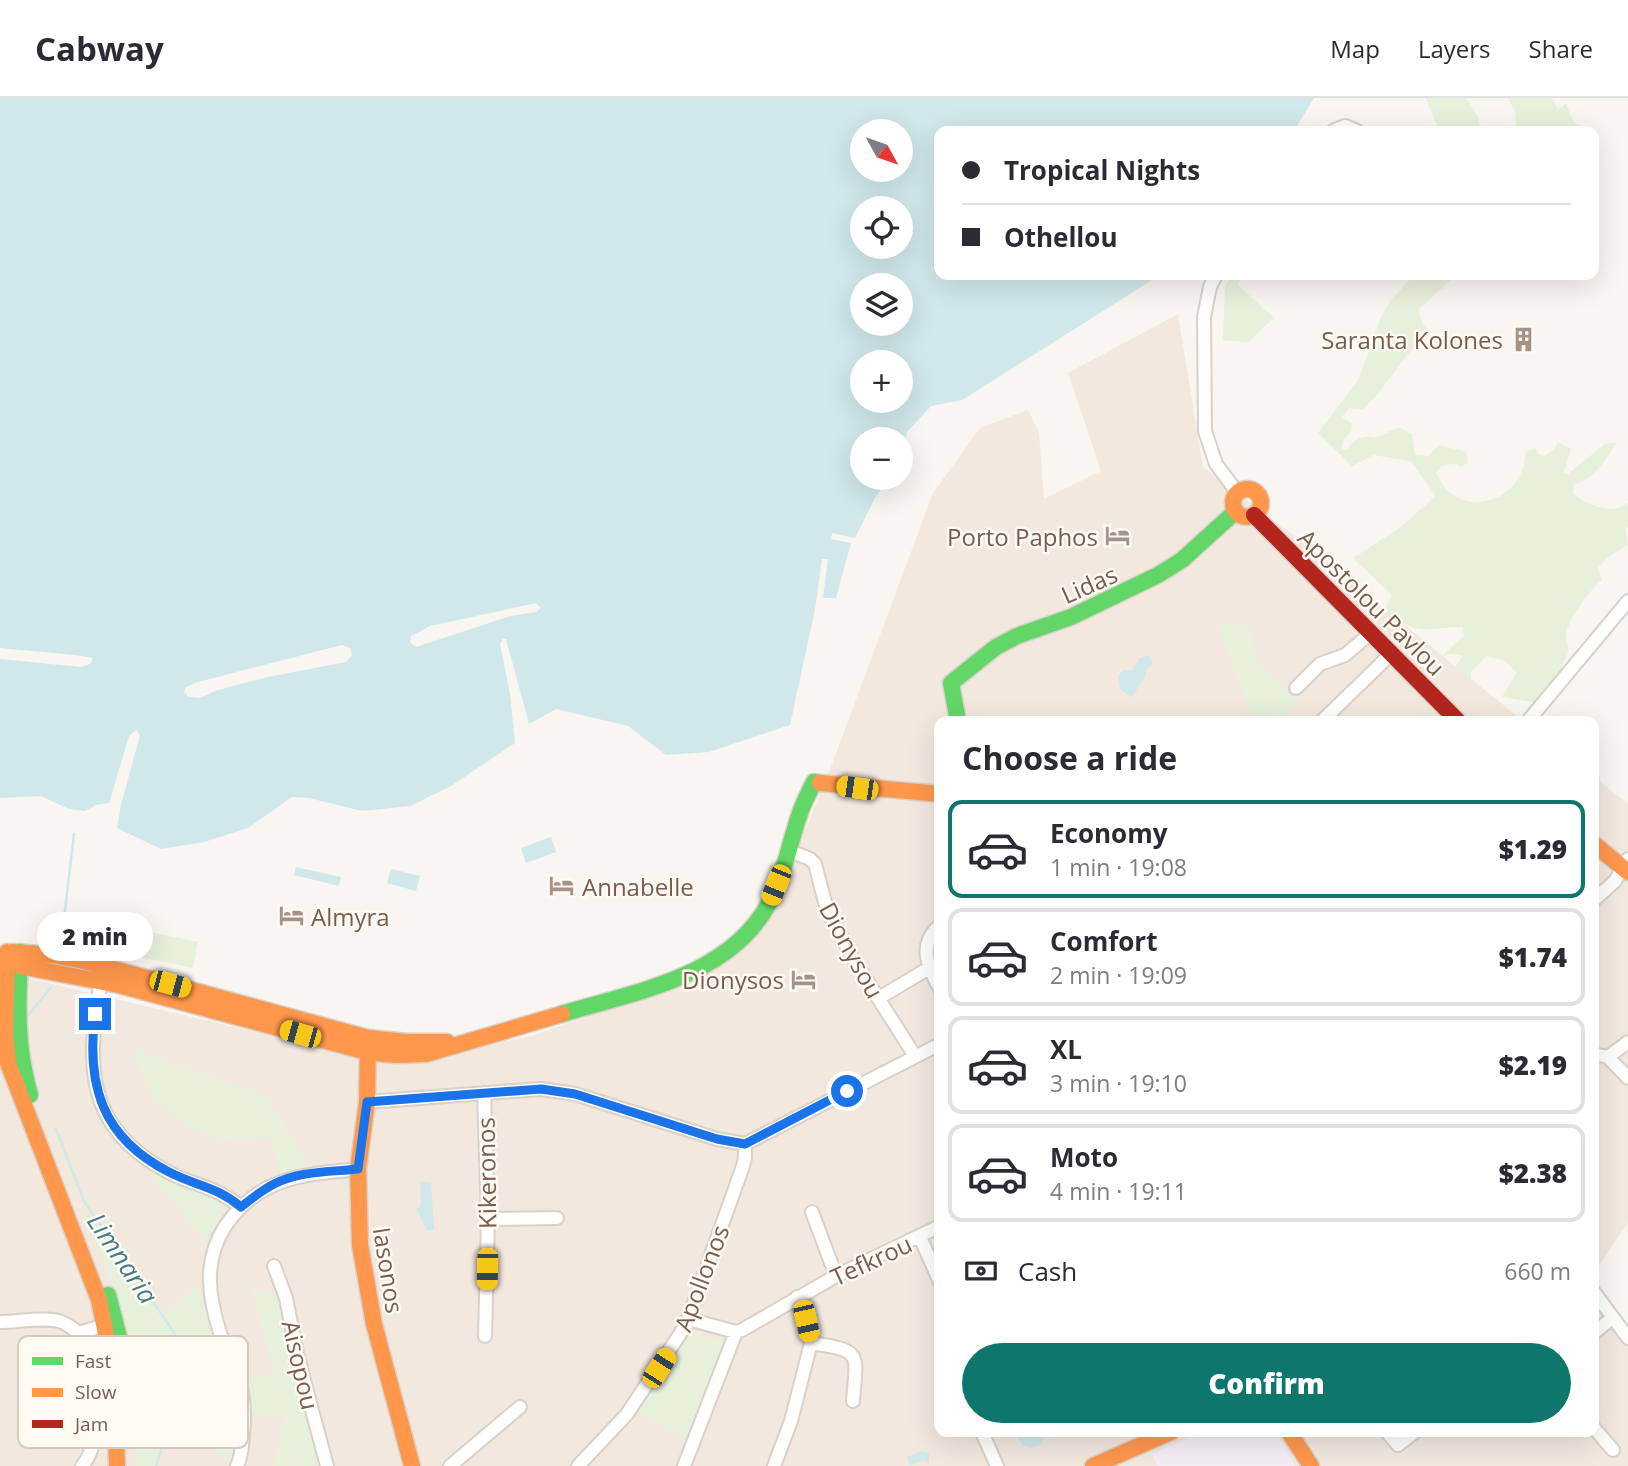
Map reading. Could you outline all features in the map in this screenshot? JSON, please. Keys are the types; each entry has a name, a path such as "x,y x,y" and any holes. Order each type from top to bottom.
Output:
{"main road":[{"path":"1248,489 1258,494 1261,505 1254,515 1242,516 1236,511 1233,502 1237,492 1248,489"},
{"name":"Lidas","path":"957,716 951,683 996,647 1017,636 1071,617 1158,575 1182,560 1236,511"},
{"name":"Apostolou Pavlou","path":"1254,515 1453,716"},
{"path":"9,958 84,961 372,1045 395,1055 426,1054 661,984 720,957 746,934 769,904 790,851 799,815 814,782 934,794"},
{"path":"1599,847 1626,866"},
{"path":"9,958 372,1045"},
{"path":"9,958 5,1032 8,1063 97,1293 107,1336"},
{"path":"9,958 18,1048 24,1077 107,1292 119,1336"},
{"name":"Iasonos","path":"372,1045 358,1169 358,1220 373,1324 412,1466"},
{"path":"1104,1464 1161,1437"},
{"path":"1295,1437 1311,1466"},
{"path":"116,1448 117,1466"},
{"path":"126,1448 127,1466"}],"street":[{"path":"1214,280 1204,317 1205,431 1216,464 1237,492"},
{"path":"1532,716 1628,601"},
{"path":"1296,688 1320,664 1345,655 1371,633"},
{"path":"1327,716 1391,654"},
{"name":"Dionysou","path":"790,851 810,859 815,864 827,909 852,957 915,1056"},
{"path":"1599,895 1626,866"},
{"path":"934,931 926,946 926,962 934,978"},
{"path":"878,998 929,968"},
{"path":"101,981 92,1038 92,1062 95,1085 106,1113 127,1142 145,1158 170,1173 223,1193 241,1207"},
{"path":"1608,1057 1628,1042"},
{"path":"367,1102 541,1089 575,1094 717,1139 745,1144 934,1047"},
{"path":"1599,1055 1608,1057 1628,1078"},
{"name":"Kikeronos","path":"484,1093 488,1219 485,1336"},
{"name":"Apollonos","path":"578,1466 633,1406 688,1319 742,1169 745,1144"},
{"path":"222,1336 212,1300 210,1266 219,1236 241,1207 286,1179 358,1169"},
{"path":"812,1212 836,1276"},
{"path":"488,1219 557,1218"},
{"name":"Tefkrou","path":"736,1332 836,1276 934,1229"},
{"path":"920,1237 934,1268"},
{"name":"Aisopou","path":"274,1266 286,1298 297,1354 327,1466"},
{"path":"774,1466 794,1410 811,1343 797,1297"},
{"path":"1599,1299 1628,1338"},
{"path":"1599,1329 1612,1318"},
{"path":"684,1466 736,1332 688,1319"},
{"path":"0,1322 54,1320 65,1324 81,1336"},
{"path":"79,1333 105,1325"},
{"path":"811,1343 844,1348 853,1357 856,1364 853,1401"},
{"path":"450,1466 520,1407"},
{"path":"1599,1434 1613,1450"},
{"path":"984,1437 997,1466"},
{"path":"1391,1437 1398,1445 1408,1437"},
{"path":"82,1466 90,1455 91,1448"},
{"path":"237,1466 242,1448"}],"shaded area":[{"path":"1178,314 1203,467 1291,533 1517,716 934,716 934,1437 1599,1437 1599,1288 1628,1325 1628,1466 0,1466 0,975 18,976 349,1054 454,1050 528,1037 682,984 739,952 773,909 829,772 933,493 980,428 1028,410 1039,433 1044,499 1101,471 1068,373"},
{"path":"1599,781 1628,804 1628,1223 1599,1265"},
{"path":"1191,1437 1278,1437 1295,1466 1158,1466 1152,1454"}],"green space":[{"path":"1426,98 1466,98 1478,116 1480,126 1437,126"},
{"path":"1508,98 1552,98 1558,109 1566,104 1579,126 1516,126 1515,111"},
{"path":"1229,280 1240,280 1238,285 1274,318 1248,342 1223,340 1225,286"},
{"path":"1409,280 1451,280 1418,310 1423,325 1431,333 1412,350 1363,409 1349,408 1342,417 1352,423 1351,432 1341,448 1346,450 1359,439 1376,438 1399,427 1412,434 1415,455 1428,456 1439,445 1467,452 1468,462 1462,467 1448,464 1436,471 1445,487 1458,498 1472,502 1488,501 1502,495 1514,484 1522,470 1525,453 1535,448 1539,455 1545,456 1558,442 1571,449 1564,472 1568,474 1605,444 1617,442 1593,474 1574,484 1573,494 1607,509 1628,503 1628,526 1625,529 1628,545 1607,558 1598,568 1602,580 1580,605 1568,628 1568,652 1563,665 1534,702 1502,697 1517,672 1503,660 1486,656 1471,672 1471,680 1455,667 1463,655 1442,656 1464,636 1463,627 1421,629 1396,619 1385,610 1392,595 1353,558 1398,529 1436,496 1411,461 1373,455 1352,466 1318,433 1359,379 1380,319 1390,301"},
{"path":"1233,622 1248,625 1258,661 1297,702 1287,716 1254,716 1248,707 1218,627"},
{"path":"145,931 198,942 193,968 140,957"},
{"path":"134,1049 268,1097 308,1167 280,1172 272,1138 222,1140 187,1127 152,1096 134,1056"},
{"path":"147,1170 219,1200 222,1220 205,1239"},
{"path":"92,1231 141,1290 168,1314 197,1285 216,1336 131,1336"},
{"path":"250,1287 276,1296 319,1466 274,1466 285,1416 248,1417 248,1381 275,1372"},
{"path":"691,1333 726,1343 690,1441 637,1411 682,1339"},
{"path":"135,1448 162,1448 157,1466 135,1466"},
{"path":"208,1448 233,1448 229,1462"}],"water":[{"path":"0,98 1314,98 1297,126 934,126 934,280 1152,280 962,400 931,406 912,427 850,427 850,490 881,490 855,538 832,533 831,539 851,543 836,598 823,598 828,559 822,559 815,609 790,725 709,752 666,755 628,726 556,709 529,724 506,639 503,639 500,644 510,694 515,743 451,786 410,806 362,811 309,798 292,797 248,828 204,842 161,849 117,828 140,735 136,730 129,736 109,803 96,805 85,811 69,809 41,796 0,798"},
{"path":"1150,655 1153,665 1145,670 1146,675 1132,697 1120,689 1118,676 1123,670 1132,670 1140,658"},
{"path":"551,837 556,852 526,863 521,848"},
{"path":"296,867 341,877 339,886 294,875"},
{"path":"391,869 420,876 416,891 387,883"},
{"path":"420,1182 431,1182 434,1230 427,1231 417,1210 421,1204"},
{"path":"1018,1437 1044,1437 1041,1444 1032,1448 1022,1445"},
{"path":"922,1451 929,1453 929,1463 923,1460 910,1466 907,1457"}],"pier":[{"path":"536,603 541,608 536,612 511,616 416,647 410,642 411,636 430,626"},
{"path":"342,645 350,648 352,655 346,662 268,677 218,690 200,698 189,697 184,692 186,687 198,682"},
{"path":"0,648 93,658 90,664 81,667 0,659"}],"waterway":[{"name":"Limnaria","path":"62,935 74,834"},
{"name":"Limnaria","path":"27,1017 51,987"},
{"name":"Limnaria","path":"56,1129 84,1201 177,1336"},
{"name":"Limnaria","path":"156,1466 162,1448"}],"traffic: fast":[{"path":"957,716 951,683 996,647 1017,636 1071,617 1158,575 1182,560 1236,511"},
{"path":"562,1014 678,978 705,965 730,948 752,928 769,903 802,808 814,782 820,783"},
{"path":"21,952 19,1024 22,1059 30,1095"},
{"path":"108,1295 119,1336"}],"traffic: slow":[{"path":"1247,489 1257,493 1261,503 1257,513 1247,517 1237,513 1233,503 1237,493 1247,489"},
{"path":"820,783 934,793"},
{"path":"1599,848 1628,872"},
{"path":"7,952 5,1033 8,1063 99,1300 106,1336"},
{"path":"12,952 53,955 84,961 368,1038 447,1042"},
{"path":"0,962 119,985 367,1052 395,1055 426,1054 562,1014"},
{"path":"368,1042 367,1102 358,1169 360,1245 374,1324 412,1466"},
{"path":"1093,1466 1160,1437"},
{"path":"1292,1437 1311,1466"},
{"path":"116,1448 117,1466"}],"traffic: jam":[{"path":"1254,515 1453,716"}],"place":[{"name":"Saranta Kolones","path":"1523,339"},
{"name":"Porto Paphos","path":"1118,536"},
{"name":"Annabelle","path":"562,886"},
{"name":"Almyra","path":"291,916"},
{"name":"Dionysos","path":"804,979"}],"route":[{"path":"95,1014 92,1062 95,1085 100,1101 116,1129 145,1158 170,1173 214,1188 241,1207 286,1179 358,1169 367,1102 541,1089 575,1094 717,1139 745,1144 847,1091"}]}
